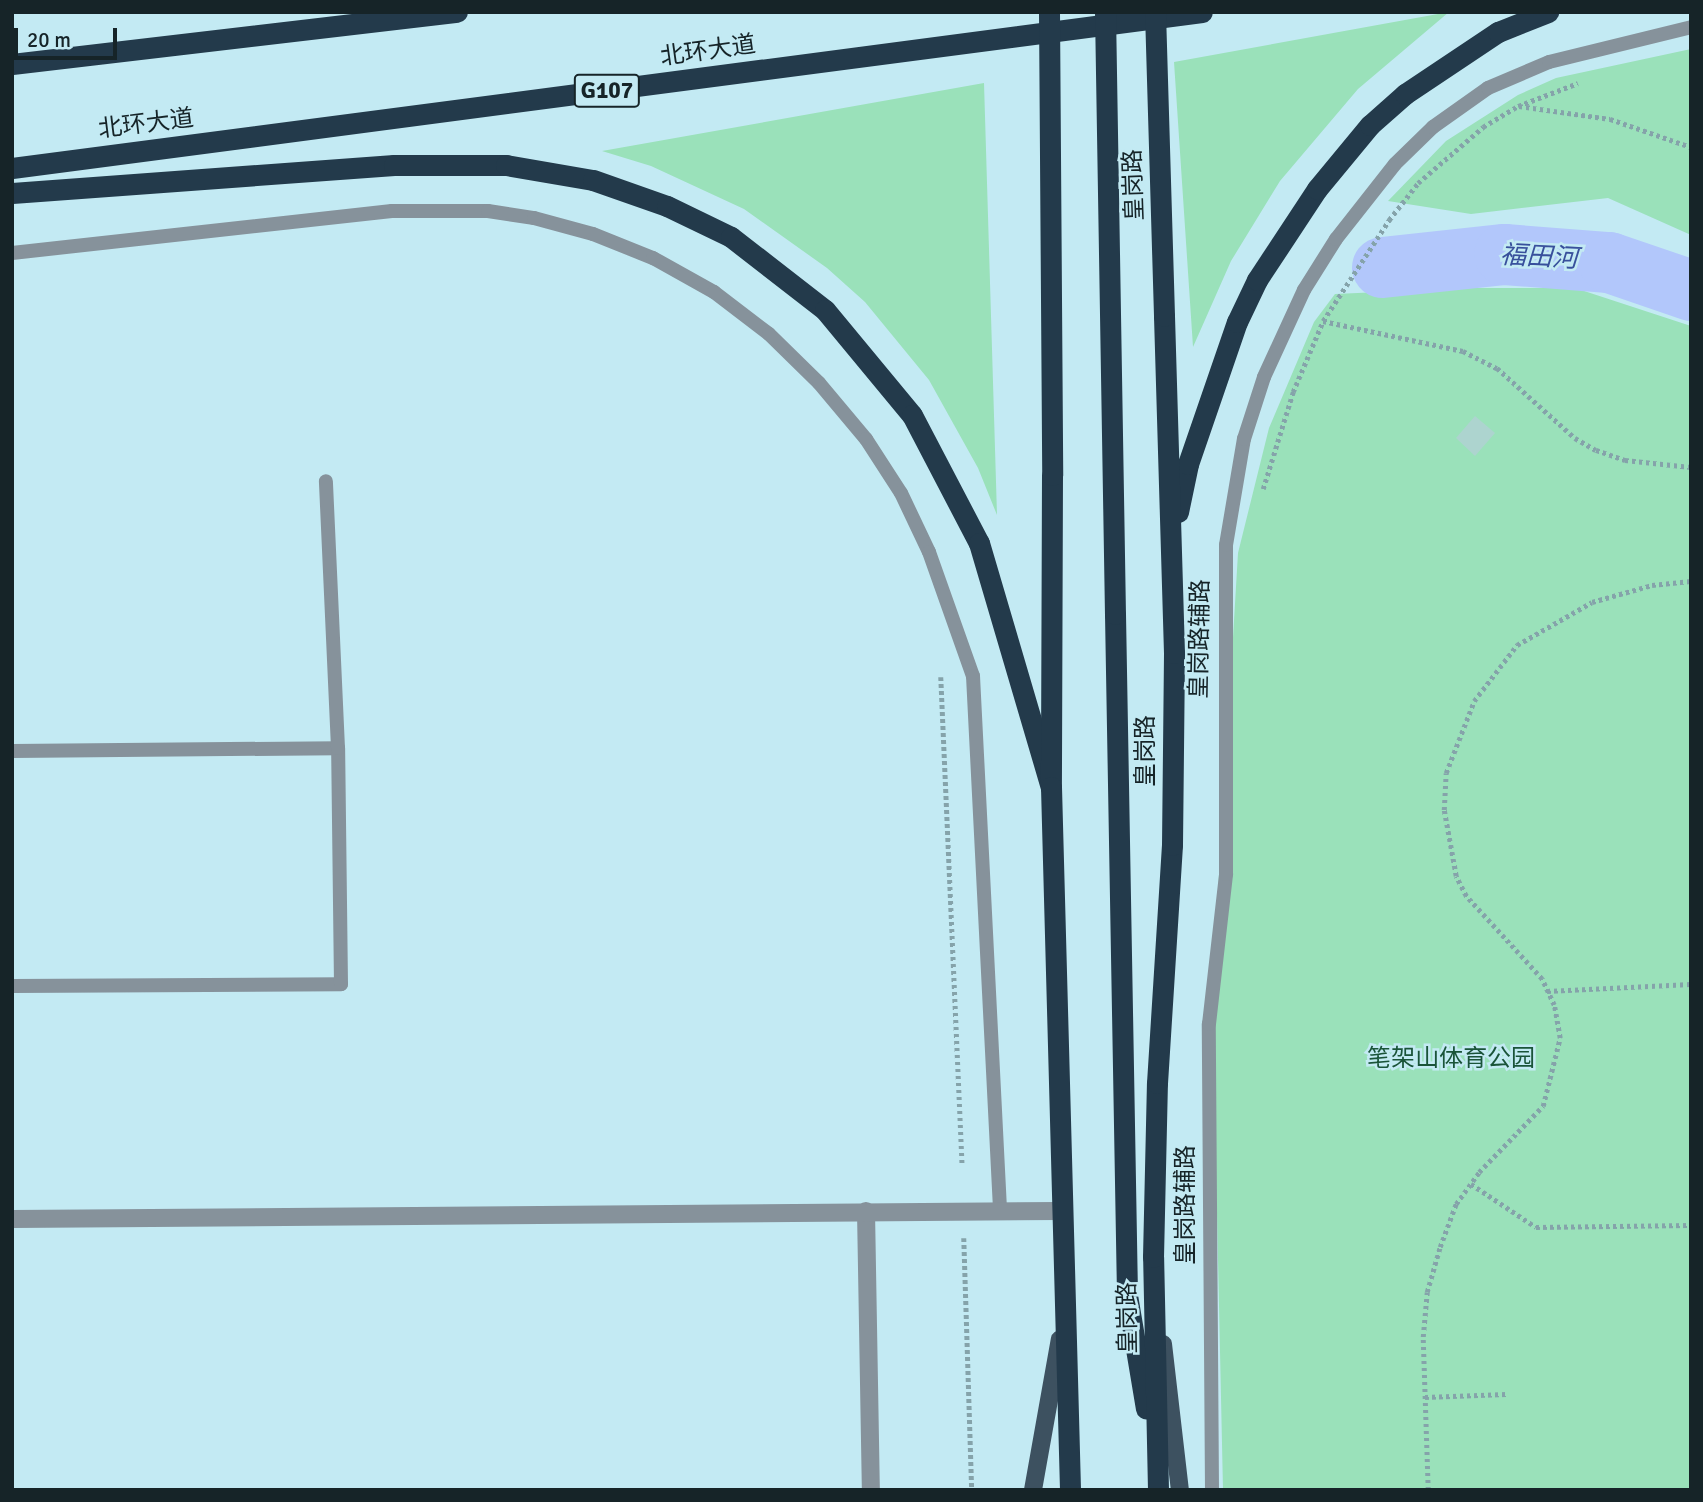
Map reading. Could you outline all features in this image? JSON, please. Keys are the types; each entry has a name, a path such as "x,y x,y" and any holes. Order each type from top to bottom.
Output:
{"highway":[{"path":"12,64 457,12"},
{"path":"1049,12 1051,787 1059,1211 1070,1490"},
{"path":"1105,12 1126,1295 1158,1490"},
{"name":"皇岗路","path":"1155,12 1170,545 1172,845 1157,1083 1153,1257 1158,1490"},
{"name":"北环大道","path":"12,168 1202,12"},
{"path":"1170,545 1188,464 1237,322 1257,280 1317,189 1370,125 1405,93 1498,32 1548,12"},
{"path":"12,193 394,165 506,165 593,180 667,206 731,237 825,310 912,415 979,543 1051,787"}],"main road":[{"name":"皇岗路辅路","path":"1153,1257 1180,1490"},
{"path":"1033,1490 1063,1321"}],"street":[{"path":"12,1219 1000,1209 1059,1211"},
{"path":"866,1211 872,1490"}],"lane":[{"name":"皇岗路辅路","path":"1212,1490 1209,1024 1226,874 1226,545 1244,439 1264,377 1304,290 1336,239 1395,163 1433,127 1488,88 1549,62 1691,27"},
{"path":"12,253 392,211 488,211 534,218 653,258 714,292 769,334 819,383 866,439 901,493 929,552 973,676 1000,1209"},
{"path":"12,986 341,984 338,748 326,481"},
{"path":"12,751 338,748"}],"path":[{"path":"1261,498 1293,392 1323,321 1359,260 1418,183 1483,127 1518,106 1583,81"},
{"path":"1518,106 1610,119 1691,147"},
{"path":"1323,321 1463,351 1497,368 1575,438 1596,450 1625,460 1691,467"},
{"path":"1428,1490 1425,1396 1427,1292 1456,1204 1471,1184 1527,1127 1548,1093 1560,1038 1547,991 1525,955 1483,916 1456,876 1444,810 1446,773 1458,734 1496,668 1542,627 1621,593 1691,581"},
{"path":"941,677 962,1165"},
{"path":"1547,991 1691,984"},
{"path":"1471,1184 1536,1227 1691,1225"},
{"path":"964,1238 972,1490"},
{"path":"1425,1396 1506,1394"}],"green space":[{"path":"1449,12 1358,89 1280,181 1231,261 1193,347 1174,62"},
{"path":"1691,49 1691,235 1608,198 1471,214 1388,201 1446,141 1518,95 1556,78"},
{"path":"984,83 997,515 978,468 929,380 865,302 827,268 744,209 651,166 602,151"},
{"name":"笔架山体育公园","path":"1471,288 1575,288 1691,326 1691,1490 1223,1490 1217,1213 1208,1060 1238,553 1269,428 1314,322 1335,294"}],"building":[{"path":"1475,416 1495,433 1475,456 1456,438"}],"waterway":[{"name":"福田河","path":"1382,267 1504,254 1609,262 1691,290"}]}
